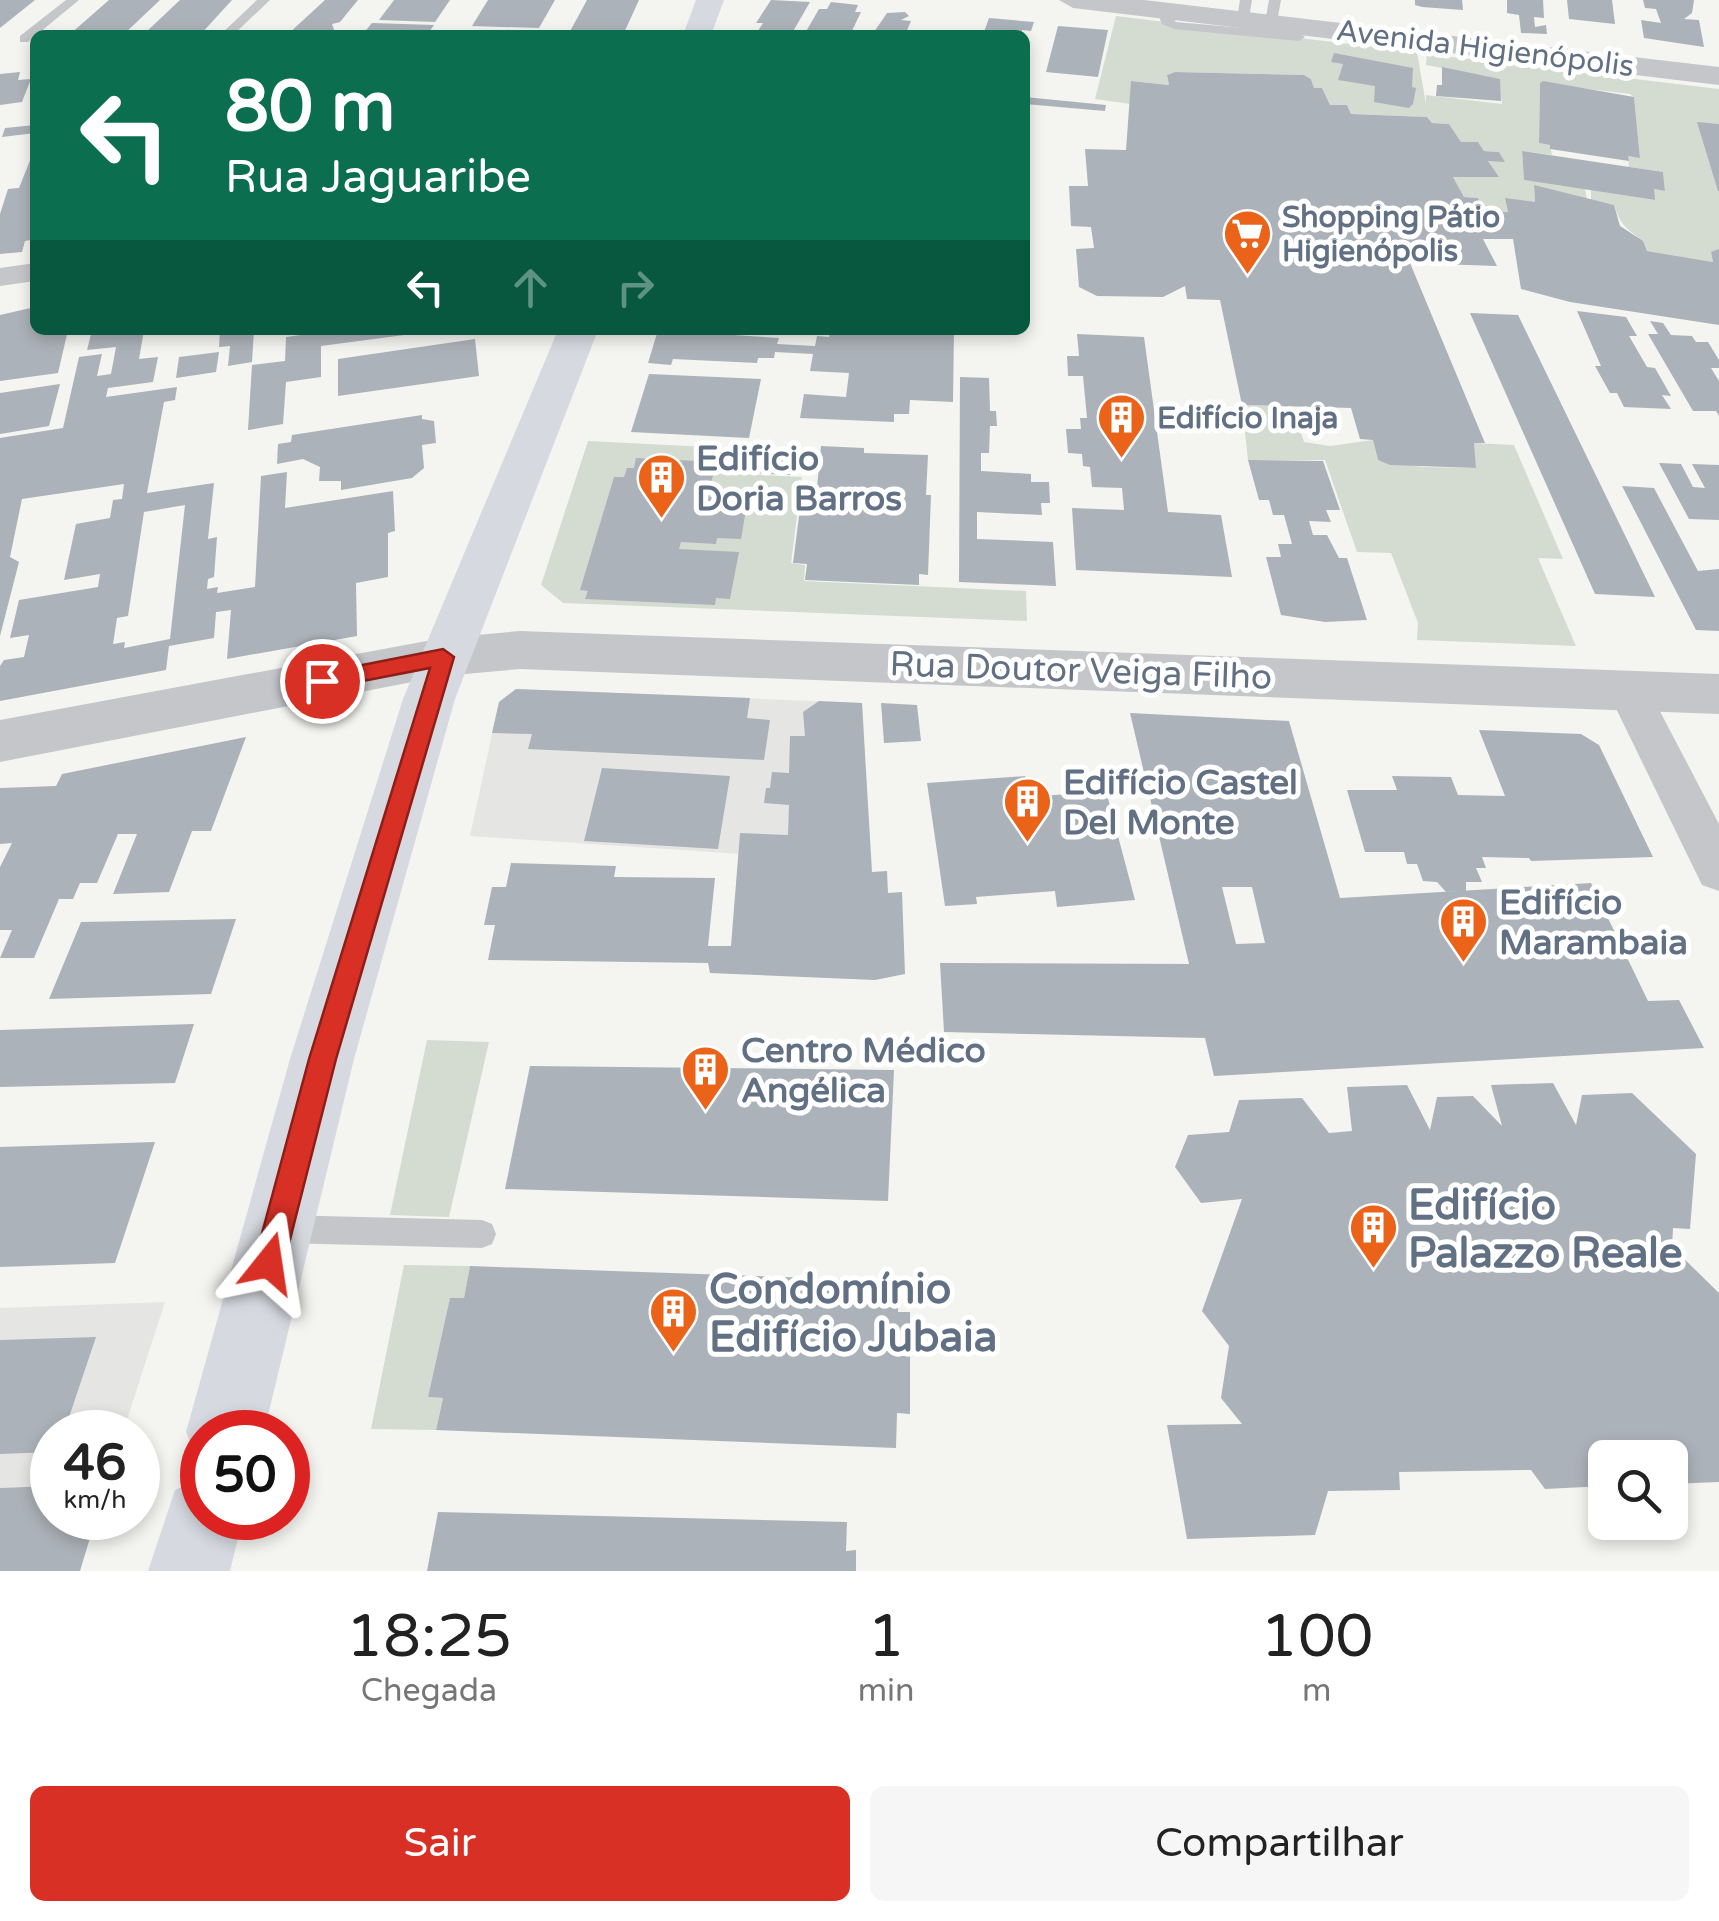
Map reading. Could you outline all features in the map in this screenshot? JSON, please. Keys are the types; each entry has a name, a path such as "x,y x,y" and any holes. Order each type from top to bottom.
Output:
{"main road":[{"path":"698,30 710,0"},
{"path":"231,1410 322,1059 443,657 576,335"},
{"path":"189,1571 197,1540"}],"street":[{"name":"Avenida Higienópolis","path":"1073,0 1159,8 1259,10 1719,76"},
{"path":"0,277 30,273"},
{"name":"Rua Doutor Veiga Filho","path":"0,741 443,657 554,650 1719,694"},
{"path":"1628,690 1719,871"}],"lane":[{"path":"35,30 73,0"},
{"path":"231,30 264,0"},
{"path":"1159,8 1166,22 1174,25 1299,37"},
{"path":"24,39 30,34"},
{"path":"278,1229 482,1234"}],"shaded area":[{"path":"1116,16 1417,52 1426,104 1426,95 1502,104 1499,79 1426,65 1427,54 1719,89 1719,124 1698,123 1719,192 1719,249 1711,253 1713,262 1647,251 1626,228 1614,205 1591,200 1591,190 1654,200 1654,189 1665,191 1663,172 1629,167 1628,156 1640,157 1634,97 1630,94 1540,83 1539,143 1550,145 1552,155 1522,151 1524,180 1585,189 1587,199 1534,186 1535,202 1506,202 1508,212 1485,211 1478,198 1464,197 1453,177 1498,177 1488,161 1504,161 1499,152 1484,151 1478,142 1461,142 1449,124 1432,123 1427,117 1351,114 1347,105 1330,105 1322,88 1314,88 1311,79 1304,75 1175,72 1167,75 1169,85 1132,81 1130,104 1095,99"},
{"path":"1242,405 1293,407 1304,442 1330,446 1373,440 1378,460 1422,467 1475,468 1474,443 1514,445 1563,559 1538,558 1576,646 1417,640 1418,623 1391,553 1357,552 1325,460 1248,460"},
{"path":"588,441 729,448 724,473 802,477 791,563 805,565 804,581 1026,591 1027,621 563,603 541,585"},
{"path":"516,689 862,703 875,980 788,857 470,836 499,702"},
{"path":"427,1040 489,1042 449,1217 390,1215"},
{"path":"404,1265 470,1266 464,1298 450,1299 428,1397 443,1398 436,1430 371,1429"},
{"path":"165,1302 130,1410 30,1410 30,1487 0,1488 0,1308"}],"building":[{"path":"0,0 35,0 0,28"},
{"path":"109,0 160,0 128,30 75,30"},
{"path":"180,0 232,0 205,30 148,30"},
{"path":"325,0 358,0 340,22 332,24 334,30 292,30"},
{"path":"394,0 450,0 435,22 379,20"},
{"path":"488,0 555,0 539,28 472,26"},
{"path":"587,0 639,0 625,30 571,30"},
{"path":"771,0 810,2 794,30 759,30 763,23 756,23"},
{"path":"1415,0 1462,0 1463,10 1422,7 1415,5"},
{"path":"1507,0 1543,0 1544,18 1534,17 1535,27 1546,25 1547,34 1521,33 1519,15 1507,13"},
{"path":"1567,0 1612,0 1615,24 1569,19"},
{"path":"1643,0 1694,0 1692,13 1684,19 1699,20 1704,47 1644,38 1641,20 1661,23 1656,9 1645,8"},
{"path":"831,2 858,5 855,12 861,12 852,30 807,30 819,9 827,9"},
{"path":"905,12 909,16 901,20 911,21 907,30 875,30 887,13"},
{"path":"989,18 1034,22 1031,31 985,30"},
{"path":"372,23 434,25 430,30 366,30"},
{"path":"1058,26 1108,30 1098,77 1046,72"},
{"path":"1334,53 1413,68 1413,104 1409,108 1374,102 1375,86 1338,80 1343,64 1331,62"},
{"path":"1442,67 1500,79 1501,101 1436,96 1437,85 1442,85"},
{"path":"20,72 18,80 30,79 22,102 0,105 0,74"},
{"name":"Shopping Pátio Higienópolis","path":"1167,75 1304,75 1311,79 1314,88 1322,88 1330,105 1347,105 1351,114 1427,117 1432,123 1449,124 1461,142 1478,142 1484,151 1499,152 1505,162 1488,161 1499,177 1453,177 1464,197 1478,198 1485,211 1508,212 1505,198 1535,202 1534,185 1614,205 1620,226 1643,241 1647,251 1713,262 1711,252 1719,249 1719,325 1570,302 1521,289 1513,239 1483,239 1497,266 1410,263 1485,443 1474,443 1476,468 1390,465 1378,460 1373,440 1360,439 1351,408 1242,405 1220,300 1187,299 1185,286 1163,297 1097,296 1079,287 1076,249 1094,248 1091,227 1071,226 1069,186 1088,186 1085,149 1126,150 1131,81 1169,85"},
{"path":"1543,81 1634,97 1640,158 1628,156 1629,161 1550,149 1550,145 1539,143"},
{"path":"1030,97 1106,105 1105,111 1030,104"},
{"path":"1697,122 1719,124 1719,191 1718,191"},
{"path":"30,126 30,134 2,137 5,128"},
{"path":"1522,151 1663,172 1665,191 1654,189 1655,200 1524,180"},
{"path":"30,160 30,240 25,241 22,252 0,254 0,214 8,189 19,188"},
{"path":"30,308 30,335 67,335 58,373 0,381 0,315"},
{"path":"1577,311 1626,317 1637,336 1629,336 1647,367 1655,368 1671,396 1662,395 1671,409 1624,407 1617,393 1610,393 1595,366 1601,366"},
{"path":"1470,313 1518,315 1655,597 1595,594"},
{"path":"1650,321 1663,323 1671,335 1708,342 1719,360 1719,368 1711,368 1719,381 1719,416 1716,411 1693,411 1648,334 1658,334"},
{"name":"Edifício Inaja","path":"1077,334 1144,337 1168,512 1221,515 1232,577 1076,570 1072,508 1124,510 1122,488 1092,487 1090,467 1083,466 1082,454 1068,453 1066,429 1081,429 1080,418 1087,418 1083,376 1068,376 1067,356 1079,356"},
{"path":"91,335 143,335 139,359 158,357 153,382 108,388 106,397 177,387 175,400 164,402 147,493 214,483 208,539 217,537 214,577 208,579 207,589 218,587 217,593 255,587 261,476 287,472 285,508 393,491 395,531 388,533 388,577 356,583 357,636 227,659 231,610 216,612 214,638 169,646 166,670 0,701 0,666 4,660 24,657 29,635 10,638 19,600 98,587 100,574 64,580 76,524 110,518 113,500 122,499 124,484 22,499 10,557 19,562 0,636 0,438 63,428 79,357 102,354 97,376 111,374 116,347 87,350","holes":["185,505 170,639 124,648 125,642 113,644 117,618 128,616 144,512"]},
{"path":"220,335 254,335 252,362 228,366 230,346 219,347"},
{"path":"404,335 321,346 321,377 286,382 283,424 248,430 252,365 285,361 286,337"},
{"path":"656,335 779,338 777,344 815,346 817,336 829,335 954,335 953,402 910,400 909,414 894,414 894,422 800,418 804,394 846,397 849,373 810,371 813,354 775,352 774,358 758,358 757,363 673,359 671,365 648,363"},
{"path":"475,339 479,376 338,396 338,359"},
{"path":"219,352 216,372 176,378 179,357"},
{"path":"649,374 761,379 749,438 631,432"},
{"path":"960,377 989,378 990,411 996,411 997,426 990,426 989,453 981,453 981,471 1031,474 1031,482 1049,482 1050,503 1041,503 1042,515 977,512 977,539 1053,542 1056,586 959,582"},
{"path":"60,384 49,426 0,434 0,393"},
{"path":"422,415 422,419 434,421 436,443 422,445 424,468 412,478 341,490 341,481 319,481 320,467 303,459 277,464 278,444 291,442 292,435"},
{"path":"821,446 864,448 864,453 928,455 928,575 919,574 919,585 805,580 807,564 793,563 803,486 817,487"},
{"path":"730,448 795,451 791,475 725,472"},
{"name":"Edifício Doria Barros","path":"636,458 718,462 706,496 747,504 741,539 717,538 716,544 681,542 679,549 739,552 730,599 716,598 715,605 585,599 588,591 580,590 614,477 624,477 627,468 634,468"},
{"path":"1248,460 1323,461 1340,510 1326,510 1331,522 1309,521 1313,535 1327,535 1339,558 1347,558 1367,620 1325,622 1281,615 1266,557 1281,557 1278,544 1292,544 1284,515 1273,515 1269,500 1259,500"},
{"path":"1659,463 1681,464 1693,487 1705,488 1692,464 1719,465 1719,520 1689,519"},
{"path":"1622,486 1654,488 1698,571 1719,569 1719,631 1696,630"},
{"path":"516,689 750,698 747,718 770,720 764,760 528,749 532,734 492,733 499,702"},
{"path":"819,701 862,703 872,872 887,871 888,893 902,892 905,974 875,980 710,973 708,963 488,960 495,925 484,925 492,887 506,887 511,863 616,866 614,877 715,878 708,946 731,946 740,833 788,835 789,805 764,803 766,788 770,788 772,772 789,773 790,736 805,736 803,712"},
{"path":"881,703 917,705 921,741 884,743"},
{"path":"1130,713 1289,721 1340,898 1591,883 1648,1001 1679,1000 1704,1048 1214,1076 1205,1038 944,1032 940,963 1189,964","holes":["1222,887 1252,887 1265,943 1236,944"]},
{"path":"1479,730 1581,734 1599,745 1653,857 1531,861 1482,857 1486,868 1476,868 1482,882 1466,882 1466,891 1446,892 1437,882 1423,881 1417,864 1407,864 1404,852 1365,852 1347,790 1397,790 1392,776 1451,777 1458,795 1505,796"},
{"path":"246,737 211,831 192,831 169,892 113,894 137,834 118,834 97,883 80,883 73,899 59,899 34,958 0,958 12,930 0,930 0,867 12,843 0,844 0,788 56,786 62,774"},
{"path":"602,768 730,776 718,849 584,841"},
{"name":"Edifício Castel Del Monte","path":"1025,776 1029,797 1106,791 1135,900 1057,907 1055,891 976,897 977,904 945,906 927,783"},
{"path":"236,919 211,994 49,999 81,922"},
{"path":"194,1024 175,1083 0,1087 0,1030"},
{"name":"Centro Médico Angélica","path":"530,1066 894,1070 888,1201 505,1189"},
{"path":"1553,1083 1576,1125 1582,1095 1632,1093 1696,1154 1690,1229 1673,1228 1672,1247 1719,1293 1719,1482 1688,1483 1688,1440 1588,1440 1588,1487 1545,1489 1531,1470 1399,1472 1400,1490 1328,1491 1315,1535 1187,1539 1167,1425 1242,1424 1221,1398 1229,1346 1202,1311 1242,1199 1201,1203 1175,1167 1188,1135 1229,1132 1239,1100 1302,1098 1329,1133 1352,1131 1347,1087 1407,1085 1430,1130 1437,1097 1473,1096 1502,1126 1491,1085"},
{"path":"155,1142 115,1263 0,1267 0,1147"},
{"name":"Condomínio Edifício Jubaia","path":"470,1266 899,1281 898,1312 910,1312 910,1414 897,1413 896,1448 436,1430 443,1398 428,1397 450,1298 464,1298"},
{"path":"96,1337 71,1410 30,1410 30,1453 0,1454 0,1340"},
{"path":"30,1487 30,1540 89,1540 80,1571 0,1571 0,1488"},
{"path":"438,1512 847,1522 846,1551 856,1550 856,1571 427,1571"}],"place":[{"name":"Shopping Pátio Higienópolis","path":"1247,276"},
{"name":"Edifício Inaja","path":"1122,460"},
{"name":"Edifício Doria Barros","path":"661,520"},
{"name":"Edifício Castel Del Monte","path":"1028,844"},
{"name":"Edifício Marambaia","path":"1464,964"},
{"name":"Centro Médico Angélica","path":"706,1112"},
{"name":"Edifício Palazzo Reale","path":"1373,1270"},
{"name":"Condomínio Edifício Jubaia","path":"674,1354"}],"route":[{"path":"269,1263 322,1059 443,657 322,681"}]}
